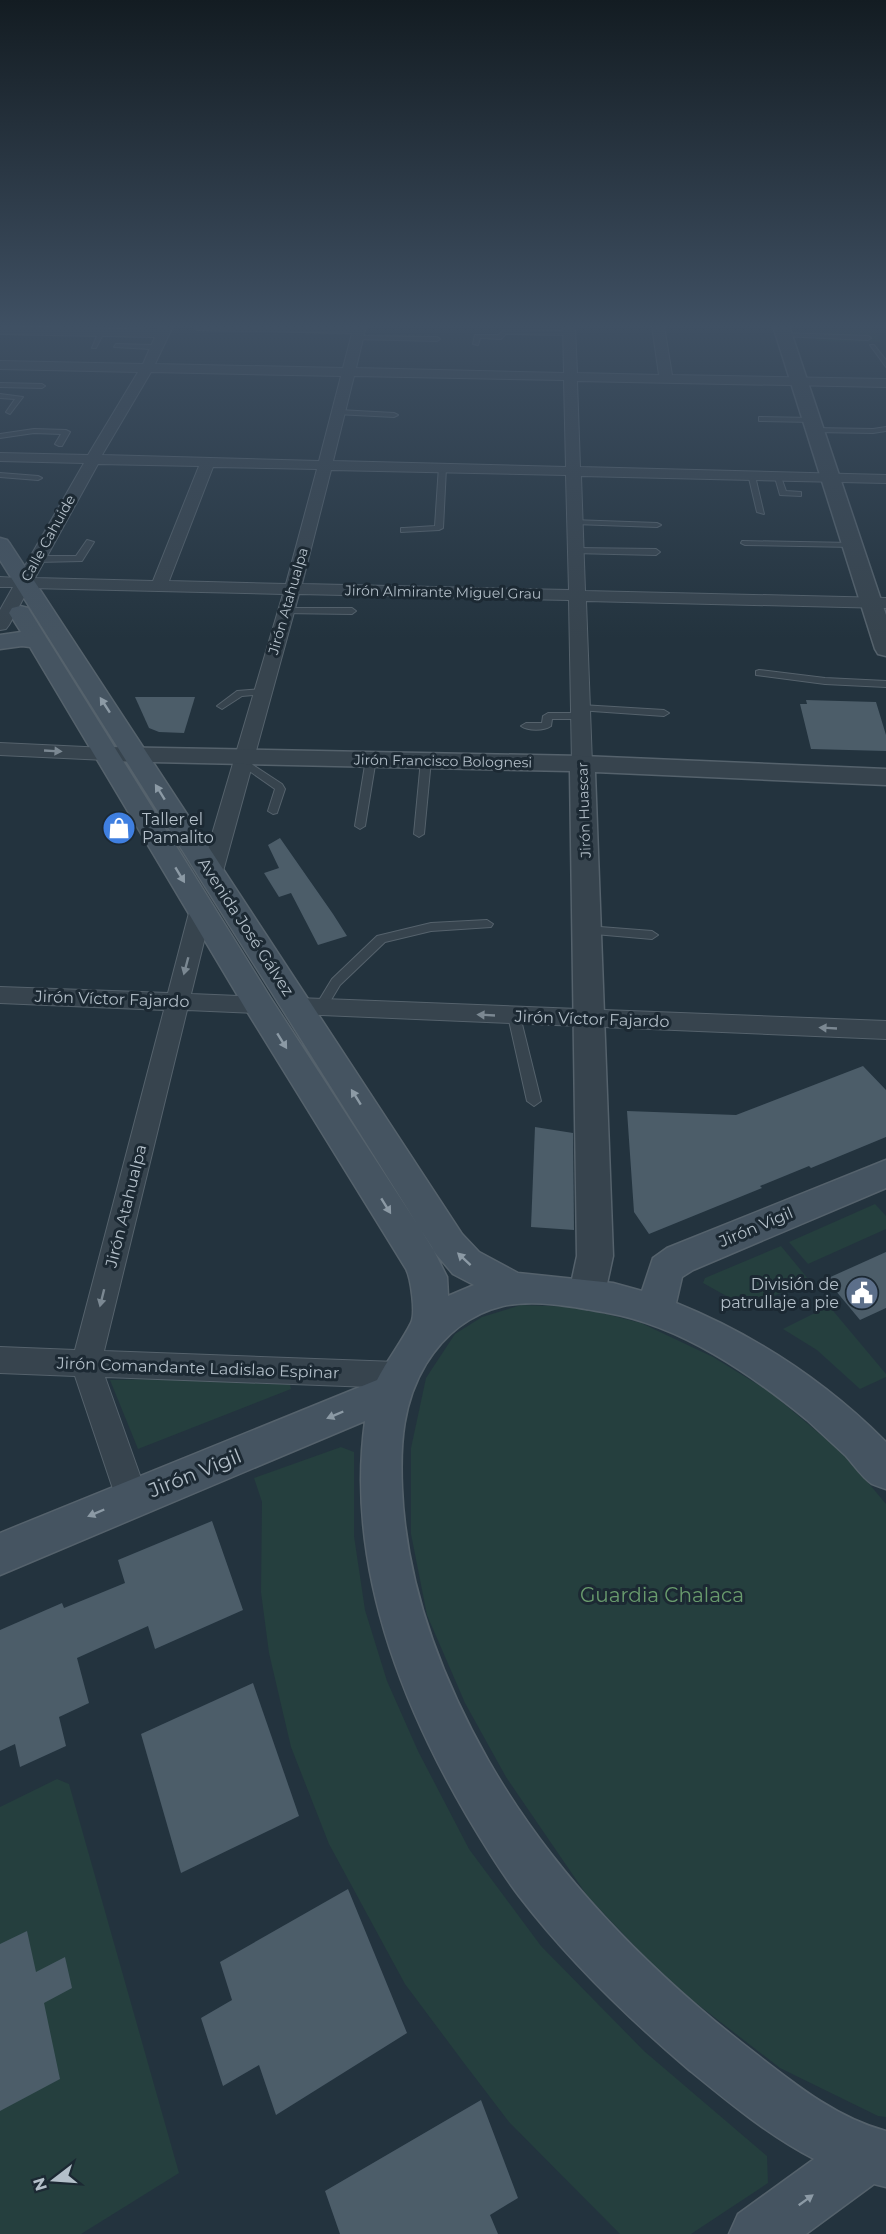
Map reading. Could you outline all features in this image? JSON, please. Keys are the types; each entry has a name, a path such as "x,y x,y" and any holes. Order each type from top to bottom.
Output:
{"main road":[{"name":"Avenida José Gálvez","path":"0,543 38,642 259,1005 419,1258 429,1277 431,1326"},
{"name":"Avenida José Gálvez","path":"0,582 18,592 137,754 211,874 310,1007 449,1244 466,1263 514,1288"},
{"path":"0,642 22,639 38,642"},
{"name":"Jirón Vigil","path":"656,1310 666,1269 680,1259 886,1173"},
{"path":"877,2157 793,2116 715,2057 657,2007 589,1940 530,1870 469,1773 433,1698 403,1621 387,1560 380,1497 382,1438 393,1384 431,1326 477,1298 514,1288 588,1293 656,1310 714,1338 788,1382 841,1424 886,1470"},
{"name":"Jirón Vigil","path":"0,1554 393,1384"},
{"path":"758,2234 877,2157"}],"street":[{"name":"Calle Cahuide","path":"0,625 110,430"},
{"name":"Jirón Atahualpa","path":"211,874 334,430"},
{"name":"Jirón Huascar","path":"573,430 595,1256 588,1293"},
{"path":"815,430 852,545 878,603 886,649"},
{"path":"0,457 886,479"},
{"path":"159,586 208,462"},
{"name":"Jirón Almirante Miguel Grau","path":"18,592 159,586 878,603"},
{"name":"Jirón Francisco Bolognesi","path":"0,749 243,759 371,759 582,764 886,777"},
{"name":"Jirón Atahualpa","path":"86,1364 201,909"},
{"name":"Jirón Víctor Fajardo","path":"0,995 259,1005"},
{"name":"Jirón Víctor Fajardo","path":"310,1007 589,1020 886,1030"},
{"name":"Jirón Comandante Ladislao Espinar","path":"0,1360 393,1384"},
{"path":"86,1364 132,1498"}],"lane":[{"path":"0,435 34,431 66,432 59,444"},
{"path":"404,530 439,528 442,468"},
{"path":"0,475 39,478"},
{"path":"751,476 761,512"},
{"path":"777,476 783,493 798,494"},
{"path":"575,522 657,525"},
{"path":"37,559 79,559 90,542"},
{"path":"745,543 852,545"},
{"path":"576,551 656,552"},
{"path":"285,611 352,611"},
{"path":"759,673 825,681 886,684"},
{"path":"222,706 240,693 262,692"},
{"path":"526,726 546,726 548,716 581,712 664,713"},
{"path":"243,759 279,786 273,811"},
{"path":"360,826 371,759"},
{"path":"419,834 426,760"},
{"path":"310,1007 381,939 431,927 487,924"},
{"path":"587,930 652,935"},
{"path":"514,1016 534,1101"}],"green space":[{"path":"875,1204 886,1216 886,1229 808,1264 789,1242"},
{"path":"781,1246 809,1280 748,1308 703,1283 705,1278"},
{"name":"Guardia Chalaca","path":"521,1305 578,1307 641,1323 713,1357 770,1392 845,1455 886,1504 886,2117 878,2116 780,2068 670,1983 588,1897 506,1777 465,1703 427,1615 411,1534 411,1448 426,1378 455,1334 482,1317"},
{"path":"829,1306 886,1374 886,1377 860,1389 817,1350 783,1329"},
{"path":"288,1376 291,1389 138,1449 110,1380"},
{"path":"341,1447 354,1452 354,1536 365,1610 387,1681 418,1751 469,1849 541,1946 644,2051 767,2156 768,2183 691,2234 620,2234 509,2122 405,1984 329,1844 291,1747 269,1653 261,1592 262,1502 254,1478"},
{"path":"57,1779 69,1784 179,2173 81,2234 0,2234 0,1807"}],"building":[{"path":"135,697 195,697 184,733 159,732 149,728"},
{"path":"806,700 876,702 886,735 886,751 811,749 800,704 807,704"},
{"path":"280,838 347,936 318,945 291,893 279,897 264,873 279,868 268,845"},
{"path":"863,1066 886,1090 886,1137 760,1186 762,1188 649,1234 634,1212 627,1111 736,1115"},
{"path":"535,1127 573,1133 574,1230 531,1227"},
{"name":"División de patrullaje a pie","path":"886,1252 886,1308 860,1320 826,1279"},
{"path":"212,1521 243,1610 155,1649 148,1626 77,1658 89,1703 59,1717 66,1746 20,1767 15,1744 0,1751 0,1630 62,1603 64,1608 125,1583 118,1560"},
{"path":"253,1683 299,1816 181,1873 141,1734"},
{"path":"348,1889 407,2033 276,2115 259,2065 223,2086 201,2018 232,2000 220,1962"},
{"path":"27,1931 36,1972 65,1957 72,1988 44,2003 60,2079 0,2111 0,1944"},
{"path":"481,2100 518,2198 490,2215 498,2234 340,2234 325,2191"}],"place":[{"name":"Taller el Pamalito","path":"119,828"},
{"name":"División de patrullaje a pie","path":"862,1293"}]}
